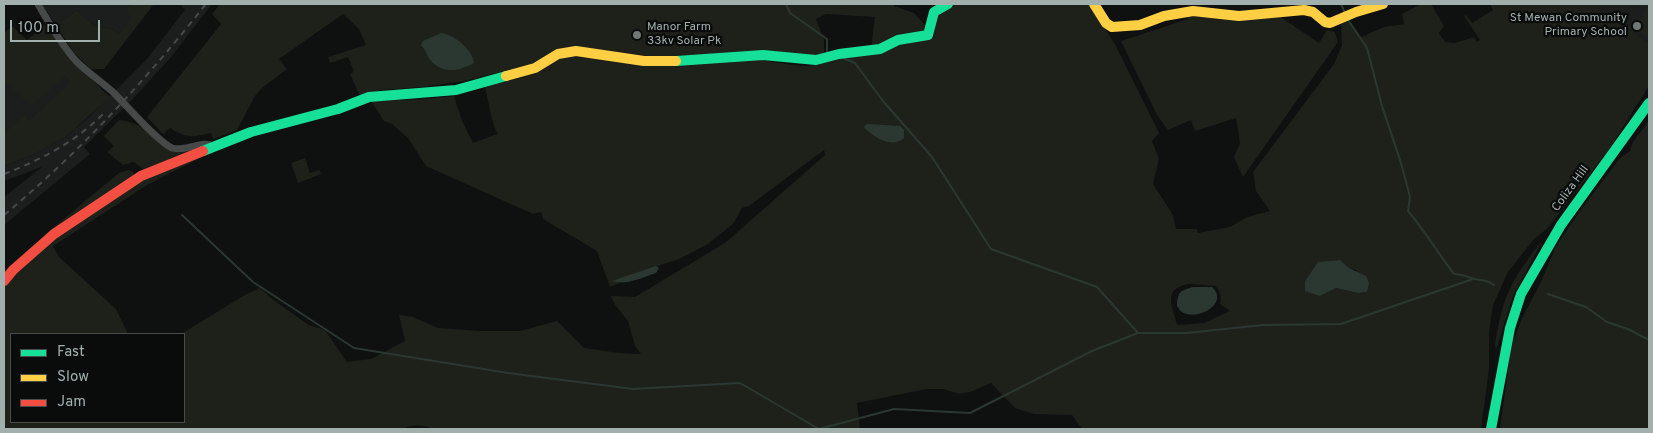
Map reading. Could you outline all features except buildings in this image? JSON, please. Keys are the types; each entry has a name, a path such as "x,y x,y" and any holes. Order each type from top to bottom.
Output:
{"main road":[{"path":"4,281 54,234 141,176 251,132 338,109 369,97 456,90 535,68 558,54 576,51 669,62 763,55 816,60 880,49 898,40 928,35 934,12 948,4"},
{"path":"1094,4 1106,23 1112,26 1124,27 1164,16 1192,11 1238,16 1304,10 1313,12 1325,22 1330,23 1384,4"},
{"name":"Coliza Hill","path":"1491,429 1510,328 1521,294 1561,225 1649,103"}],"street":[{"path":"38,4 58,37 77,61 113,92 157,137 173,148 185,148 207,143 213,146"}],"shaded area":[{"path":"42,4 132,4 128,6 133,17 119,34 112,29 95,26 77,10 56,25"},
{"path":"132,4 154,4 104,69 91,69 74,53 56,25 77,10 95,26 112,29 119,34 132,17 128,13 128,6"},
{"path":"180,4 212,4 171,57 131,101 84,147 90,154 4,225 4,197 42,167 4,181 4,166 37,153 67,136 89,117 146,60 185,10"},
{"path":"220,4 894,4 894,6 914,13 925,25 924,32 871,49 875,17 826,14 816,19 824,40 824,54 803,57 764,51 654,57 577,47 551,54 529,65 464,81 382,90 360,96 350,74 354,71 348,57 330,63 328,57 366,45 359,29 343,14 279,59 287,69 262,88 255,96 237,130 213,139 211,133 190,136 170,128 163,134 147,117 221,24 212,14"},
{"path":"953,4 1090,4 1116,46 1159,133 1152,141 1159,159 1153,184 1173,215 1176,229 1197,229 1198,233 1230,227 1247,217 1270,211 1256,191 1253,172 1334,64 1342,45 1341,24 1348,18 1361,37 1384,27 1404,24 1402,14 1421,4 1431,4 1444,26 1439,33 1445,42 1454,43 1474,37 1477,42 1480,40 1464,16 1466,15 1472,23 1493,10 1490,4 1602,4 1599,9 1649,43 1649,86 1609,149 1548,228 1534,239 1508,272 1493,305 1489,332 1489,369 1481,429 1082,429 1072,415 1034,414 1015,408 991,383 973,391 960,394 943,389 926,389 857,403 860,429 433,429 411,426 404,429 4,429 4,287 19,267 57,236 137,181 199,156 200,158 147,185 53,246 59,257 116,309 128,333 10,333 10,423 185,423 185,333 183,333 243,296 260,288 272,299 309,325 325,330 347,362 371,359 405,341 399,315 413,317 438,328 480,331 520,331 557,321 584,348 641,354 635,346 628,321 611,296 635,297 725,243 825,155 824,150 749,206 742,208 733,224 708,244 679,259 613,281 619,283 610,287 597,251 543,219 541,212 533,214 426,166 408,138 392,124 384,121 371,101 454,96 462,121 473,143 497,134 485,87 532,72 564,57 761,60 810,66 935,37 933,26 940,13","holes":["1340,260 1349,268 1356,270 1367,292 1358,293 1336,288 1320,296 1305,281 1318,263","1189,284 1215,286 1220,294 1220,304 1230,311 1204,323 1177,325 1171,300 1175,290 1180,286"]},
{"name":"St Mewan Community Primary School","path":"1602,4 1649,4 1649,43 1598,9"},
{"path":"1649,5 1649,38 1634,28"},
{"path":"1187,15 1279,16 1319,43 1327,30 1335,32 1338,42 1243,177 1234,157 1240,143 1236,118 1195,131 1191,120 1168,130 1157,115 1121,41 1188,19"},
{"path":"45,25 80,68 110,97 67,136 37,153 4,166 4,133 25,115 29,120 71,82 65,76 31,106 4,81 4,33 12,26 27,40"},
{"path":"441,33 452,37 462,44 470,53 474,63 463,68 447,70 432,62 421,45 423,41"},
{"path":"65,76 72,82 29,120 25,116 4,133 4,81"},
{"path":"119,120 140,126 167,148 196,148 144,170 134,162 123,165 107,152 114,146 104,136"},
{"path":"1649,120 1649,429 1500,429 1511,348 1521,320 1540,284 1556,246 1620,158 1630,151 1633,142"},
{"path":"867,124 900,126 904,130 904,138 899,141 888,142 877,138 864,127"},
{"path":"305,158 310,173 319,170 321,174 298,183 291,163"},
{"path":"129,170 135,176 42,237 119,173"},
{"path":"1542,242 1513,296 1496,350 1495,344 1499,321 1509,291 1530,256"},
{"path":"1340,260 1349,268 1366,276 1369,283 1367,292 1358,293 1336,288 1320,296 1305,291 1305,281 1318,262"},
{"path":"656,266 659,268 656,273 640,279 629,282 612,281"},
{"path":"1193,287 1212,287 1217,299 1209,309 1196,315 1181,312 1177,306 1180,293"}],"waterway":[{"path":"786,4 790,13 827,39 827,54"},
{"path":"1341,4 1345,13"},
{"path":"1348,20 1367,48 1382,106 1410,197 1408,211 1454,274 1485,280 1494,285"},
{"path":"843,58 855,63 883,101 932,157 991,249 1097,287 1138,333 1187,333 1263,325 1341,324 1473,279"},
{"path":"182,215 253,282 354,348 508,373 633,389 740,383 819,429 894,409 970,413 1092,351 1138,333"},
{"path":"1548,294 1586,307 1607,322 1628,329 1649,340"}],"railway":[{"path":"4,215 59,166 111,115 206,4"},
{"path":"4,174 58,149 83,132 105,112"}],"traffic: fast":[{"path":"676,61 763,55 816,60 839,54 880,49 898,40 928,35 934,12 948,4"},
{"path":"203,151 251,132 338,109 369,97 456,90 506,76"},
{"path":"1491,429 1510,328 1521,294 1561,225 1649,103"}],"traffic: slow":[{"path":"1094,4 1106,23 1112,27 1140,25 1164,16 1193,11 1239,16 1304,10 1313,12 1325,22 1330,23 1356,12 1383,4"},
{"path":"506,76 535,68 558,54 576,51 644,61 676,61"}],"traffic: jam":[{"path":"4,281 13,270 54,234 141,176 203,151"}],"place":[{"name":"St Mewan Community Primary School","path":"1637,26"},
{"name":"Manor Farm 33kv Solar Pk","path":"637,35"}]}
